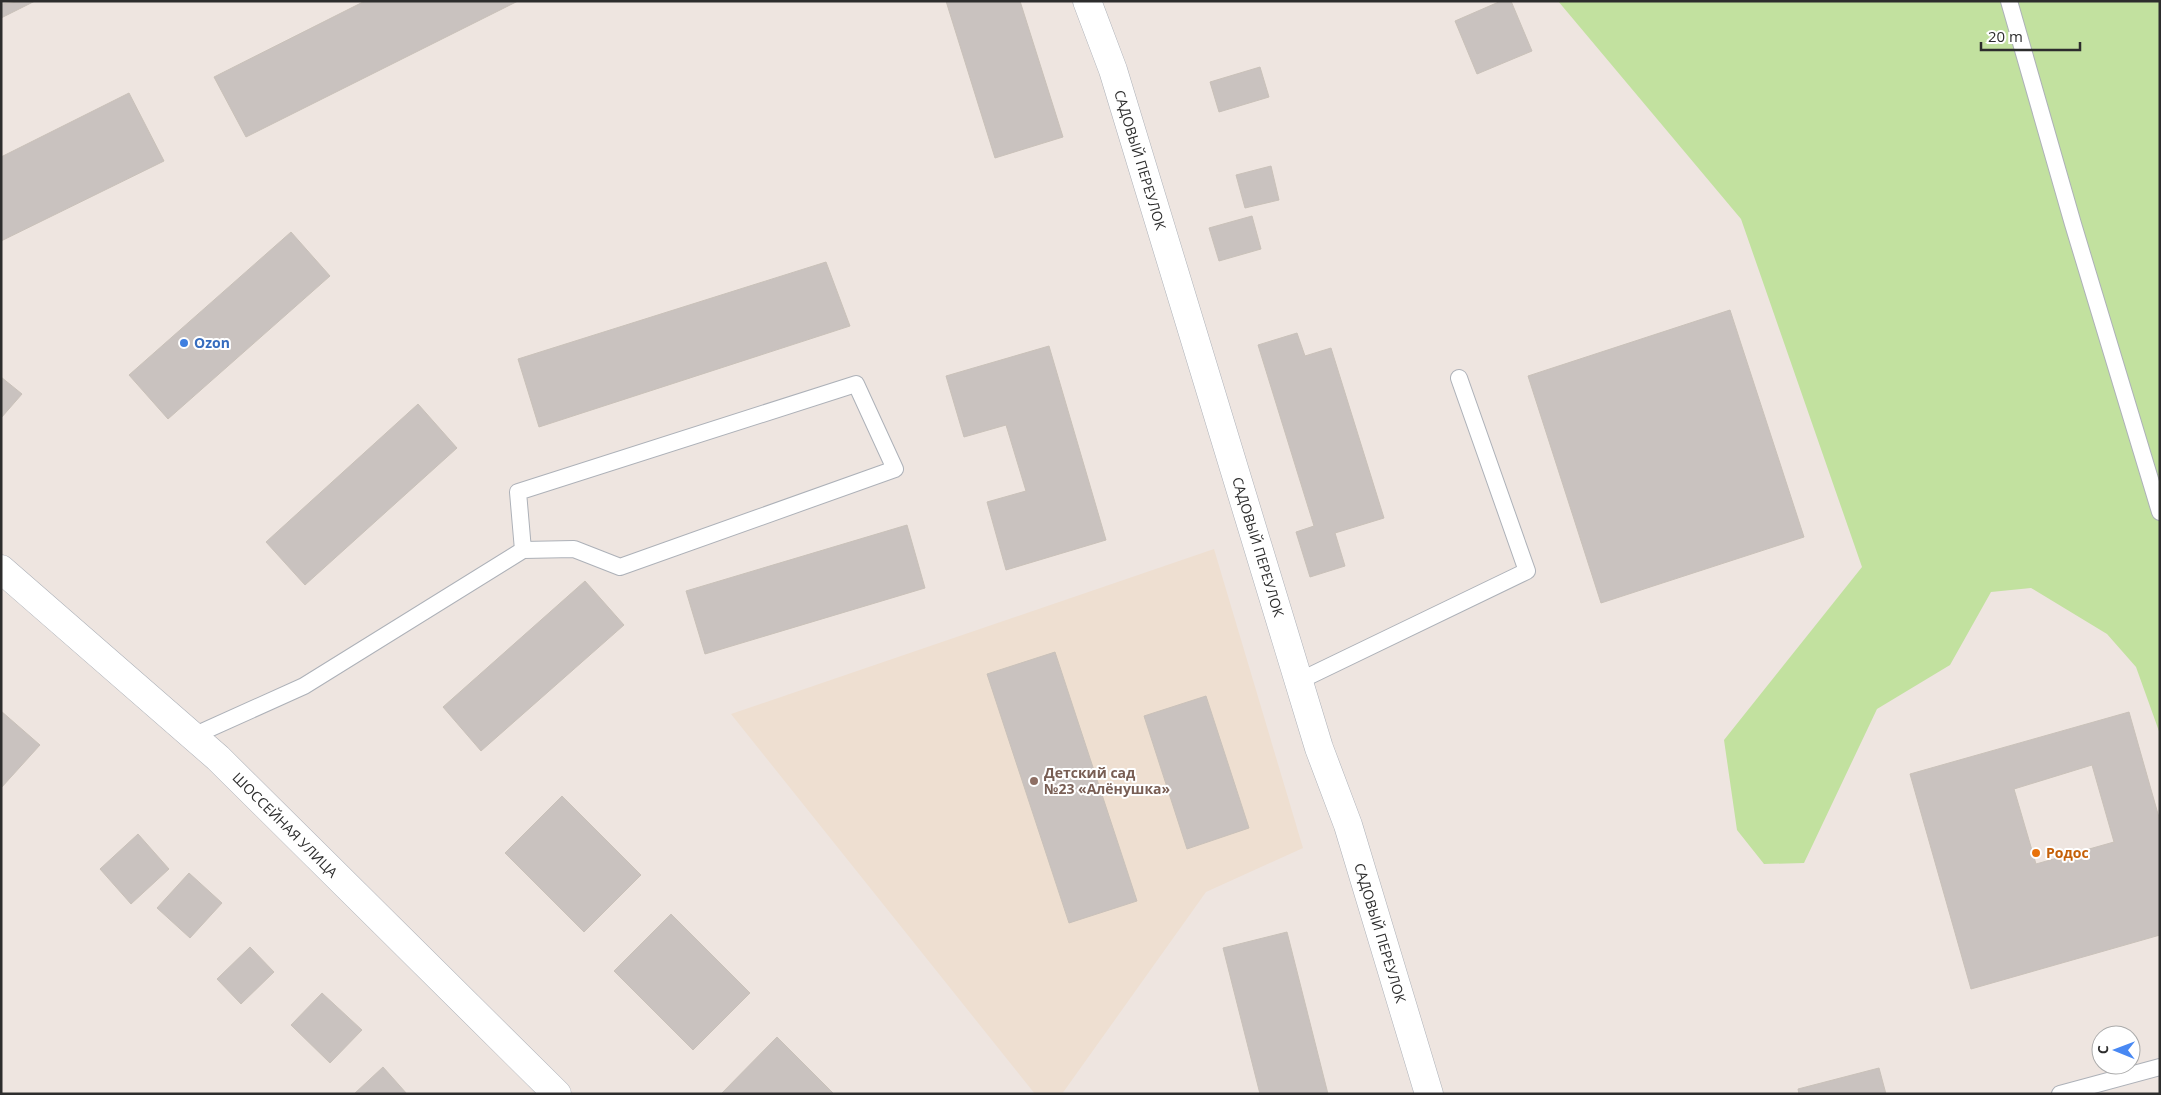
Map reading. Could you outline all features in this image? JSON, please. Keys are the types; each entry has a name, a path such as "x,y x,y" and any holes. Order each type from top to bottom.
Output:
{"street":[{"name":"САДОВЫЙ ПЕРЕУЛОК","path":"1087,1 1113,70 1319,748 1348,825 1429,1094"},
{"name":"ШОССЕЙНАЯ УЛИЦА","path":"1,569 218,758 557,1094"}],"lane":[{"path":"2009,1 2073,224 2160,512"},
{"path":"1299,681 1527,571 1459,378"},
{"path":"193,736 304,686 523,550 574,549 620,566 895,469 856,384 518,492 523,550"},
{"path":"2060,1094 2160,1068"}],"shaded area":[{"name":"Детский сад №23 «Алёнушка»","path":"1214,549 1303,848 1206,892 1062,1094 1035,1094 731,714"}],"green space":[{"path":"1558,1 2160,1 2160,734 2136,667 2107,634 2031,588 1991,592 1950,665 1877,709 1804,863 1764,864 1737,830 1724,740 1862,567 1741,219"}],"building":[{"path":"35,1 1,18 1,4"},
{"path":"365,1 518,1 246,137 214,77"},
{"path":"946,1 1020,1 1063,137 995,158"},
{"path":"1501,1 1511,1 1532,51 1477,74 1455,21"},
{"path":"1260,67 1269,97 1219,112 1210,82"},
{"path":"129,93 164,161 1,241 1,157"},
{"path":"1271,166 1279,200 1245,208 1236,175"},
{"path":"1252,216 1261,249 1219,261 1209,228"},
{"path":"291,232 330,276 168,419 129,375"},
{"path":"826,262 850,326 539,427 518,359"},
{"path":"1730,310 1804,537 1601,603 1528,376"},
{"path":"1297,333 1305,356 1331,348 1384,518 1335,533 1345,566 1310,577 1296,532 1314,526 1258,345"},
{"path":"1049,346 1106,540 1006,570 987,502 1026,491 1006,425 964,437 946,376"},
{"path":"1,377 22,394 1,418"},
{"path":"418,404 457,448 305,585 266,542"},
{"path":"907,525 925,588 705,654 686,591"},
{"path":"585,581 624,625 481,751 443,707"},
{"path":"1055,652 1137,901 1069,923 987,674"},
{"path":"1206,696 1249,828 1187,849 1144,716"},
{"path":"1,711 40,745 1,788"},
{"path":"2129,712 2160,821 2160,935 1971,989 1910,774","holes":["2092,765 2114,842 2036,864 2014,789"]},
{"path":"562,796 641,875 584,932 505,853"},
{"path":"138,834 169,869 131,904 100,869"},
{"path":"189,873 222,903 190,938 157,908"},
{"path":"671,914 750,993 693,1050 614,971"},
{"path":"1287,932 1328,1094 1260,1094 1223,948"},
{"path":"250,947 274,972 241,1004 217,979"},
{"path":"322,993 362,1030 330,1063 291,1025"},
{"path":"777,1037 834,1094 721,1094"},
{"path":"383,1067 407,1094 354,1094"},
{"path":"1879,1068 1886,1094 1799,1094 1798,1089"}],"place":[{"name":"Ozon","path":"184,343"},
{"name":"Детский сад №23 «Алёнушка»","path":"1034,781"},
{"name":"Родос","path":"2036,853"}]}
